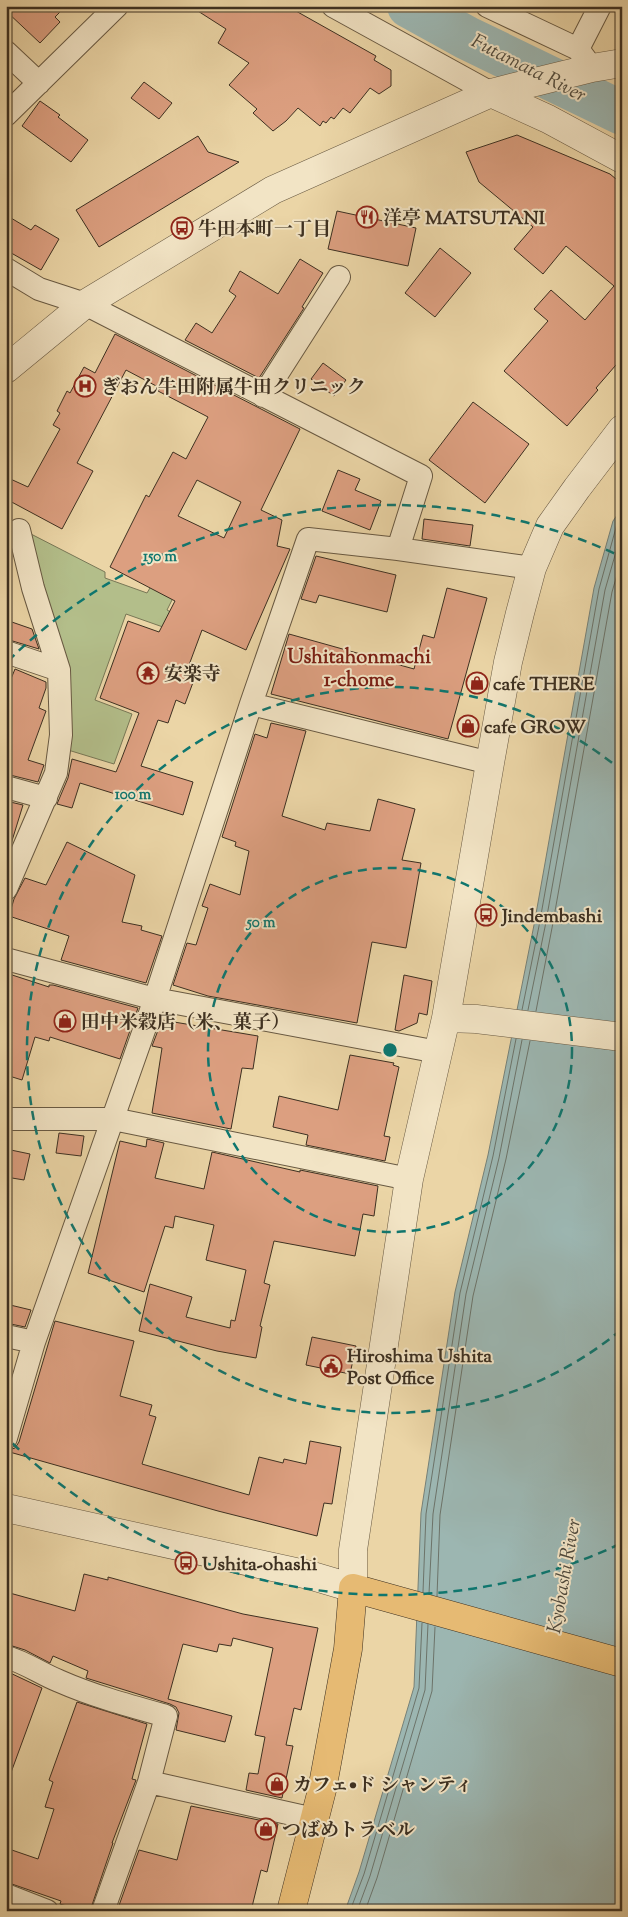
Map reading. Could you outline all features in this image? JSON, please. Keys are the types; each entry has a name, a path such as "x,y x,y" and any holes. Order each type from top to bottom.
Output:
{"main road":[{"path":"290,1911 322,1790 348,1649 353,1588 622,1663"}],"street":[{"path":"6,115 117,6"},
{"path":"333,6 497,91 622,159"},
{"path":"487,6 582,63"},
{"path":"582,63 600,6"},
{"path":"6,52 39,83"},
{"path":"6,369 85,304 274,190 497,91 582,63 622,62"},
{"path":"6,269 38,289 85,304 421,476 398,548"},
{"path":"263,396 339,277"},
{"path":"6,1508 309,1575 353,1588 353,1550 409,1179 446,1018 508,662 532,568 550,526 622,430"},
{"path":"6,889 56,773 61,735 59,670 32,588 19,530"},
{"path":"6,1438 34,1342 155,998 251,704 308,539 398,548 532,568"},
{"path":"6,652 59,670"},
{"path":"251,704 490,763"},
{"path":"6,787 46,798"},
{"path":"6,959 155,998 438,1052"},
{"path":"446,1018 484,1020 622,1037"},
{"path":"6,1119 113,1119 409,1179"},
{"path":"6,1336 34,1342"},
{"path":"6,1657 60,1682 166,1716 148,1782 103,1911"},
{"path":"148,1782 314,1819"},
{"path":"6,1895 47,1911"}],"green space":[{"path":"29,533 105,572 105,578 147,593 170,554 190,564 167,610 202,629 197,639 126,614 95,700 132,714 114,764 68,750 54,633"}],"water":[{"name":"Kyobashi River","path":"622,508 622,1896 619,1911 345,1911 359,1872 414,1687 421,1513 455,1292 488,1155 534,925 594,588 613,521"}],"building":[{"path":"6,6 66,6 55,17 60,22 40,43 6,11"},
{"path":"190,6 287,6 376,56 374,60 391,70 391,86 379,94 370,88 350,113 343,108 334,119 331,117 326,123 323,121 320,126 298,108 273,131 253,113 257,109 229,85 249,63 218,43 226,29"},
{"path":"144,82 172,103 159,119 131,98"},
{"path":"40,101 60,115 58,117 88,140 71,162 22,126"},
{"path":"517,135 610,174 622,184 622,358 567,426 504,371 548,321 534,309 551,290 585,320 614,286 566,246 543,274 514,249 533,227 479,182 466,152"},
{"path":"198,136 208,152 239,162 99,247 76,210"},
{"path":"337,211 416,228 408,266 328,249"},
{"path":"6,215 31,230 35,225 59,239 41,270 6,250"},
{"path":"440,248 471,273 435,317 405,293"},
{"path":"300,259 323,273 302,307 304,308 259,378 185,340 196,323 212,333 236,296 229,291 240,271 278,294"},
{"path":"115,334 300,429 261,510 282,520 277,546 290,549 246,650 202,630 189,665 198,669 185,704 176,700 168,723 158,720 141,766 193,782 183,815 80,783 72,808 57,804 68,778 72,759 116,772 121,760 139,713 100,698 128,621 159,632 175,601 110,567 146,495 149,497 173,452 186,459 208,417 158,391 160,388 126,370 77,463 93,471 62,529 6,499 6,477 28,487 60,429 53,425 60,413 57,411 67,391 70,393 84,367 95,373","holes":["197,480 241,502 224,538 178,516"]},
{"path":"323,363 346,380 334,396 311,379"},
{"path":"473,402 529,444 485,503 429,460"},
{"path":"338,470 360,479 355,490 381,501 370,530 322,511"},
{"path":"424,519 473,525 470,546 422,539"},
{"path":"316,556 396,575 387,612 319,595 316,603 301,599"},
{"path":"447,588 487,598 448,739 271,694 289,634 414,669 423,635 434,638"},
{"path":"6,620 32,629 39,649 6,639"},
{"path":"15,669 46,682 46,688 39,708 46,711 28,760 44,765 38,782 6,774 6,691"},
{"path":"271,723 306,731 282,816 325,830 327,823 370,831 378,799 415,809 402,860 421,863 406,948 372,942 357,1023 208,996 173,985 187,943 196,945 208,908 202,906 210,884 240,895 249,851 235,846 236,842 222,837 255,734 267,738"},
{"path":"6,801 23,805 11,844 6,843"},
{"path":"67,842 135,875 122,922 142,926 141,930 162,936 146,983 61,960 69,936 9,916 14,899 25,878 46,885"},
{"path":"6,973 49,987 49,985 53,985 138,1008 120,1059 50,1037 49,1041 35,1037 22,1080 6,1075"},
{"path":"404,975 432,981 427,1015 419,1013 417,1023 399,1031 395,1030"},
{"path":"162,1020 258,1036 253,1069 242,1068 231,1129 152,1113 162,1048 152,1046"},
{"path":"350,1055 394,1063 393,1065 399,1067 384,1136 390,1137 385,1161 306,1145 308,1135 273,1127 279,1096 338,1110"},
{"path":"59,1133 84,1136 81,1156 56,1153"},
{"path":"147,1139 164,1143 155,1178 204,1189 212,1152 300,1172 300,1170 378,1186 374,1216 363,1214 355,1256 274,1241 264,1283 270,1285 260,1326 262,1327 256,1358 217,1351 139,1331 150,1284 192,1297 186,1317 230,1328 231,1320 235,1321 246,1270 206,1260 214,1225 175,1216 173,1228 165,1226 144,1292 88,1273 120,1141 146,1147"},
{"path":"6,1149 30,1154 24,1180 6,1177"},
{"path":"6,1304 31,1310 25,1327 6,1323"},
{"path":"55,1321 134,1341 120,1396 152,1405 149,1415 156,1417 142,1464 249,1495 259,1457 283,1463 284,1459 306,1464 310,1441 341,1447 332,1504 324,1503 317,1536 218,1511 6,1451 15,1448 19,1442"},
{"path":"312,1337 356,1346 350,1374 306,1365"},
{"path":"84,1574 108,1580 108,1577 243,1614 318,1628 301,1710 294,1708 286,1745 293,1746 282,1798 246,1790 249,1773 258,1774 265,1737 255,1735 273,1648 233,1638 231,1646 219,1644 217,1652 183,1644 168,1699 232,1716 225,1742 176,1730 179,1713 176,1707 170,1704 86,1678 88,1671 53,1656 50,1663 25,1650 6,1644 6,1592 75,1611"},
{"path":"6,1671 42,1688 9,1778 6,1778"},
{"path":"77,1702 147,1724 132,1779 136,1780 112,1843 90,1911 83,1911 60,1904 61,1901 6,1882 6,1848 38,1859 54,1809 45,1807 53,1782 49,1780"},
{"path":"191,1806 278,1824 267,1872 261,1870 251,1911 117,1911 139,1850 177,1860"}],"waterway":[{"name":"Futamata River","path":"409,6 467,38 622,113"}],"place":[{"name":"洋亭 MATSUTANI","path":"367,217"},
{"name":"牛田本町一丁目","path":"182,228"},
{"name":"ぎおん牛田附属牛田クリニック","path":"85,386"},
{"name":"安楽寺","path":"148,673"},
{"name":"cafe THERE","path":"477,683"},
{"name":"cafe GROW","path":"468,726"},
{"name":"Jindembashi","path":"486,915"},
{"name":"田中米穀店（米、菓子）","path":"65,1021"},
{"name":"Hiroshima Ushita Post Office","path":"331,1366"},
{"name":"Ushita-ohashi","path":"186,1563"},
{"name":"カフェ•ド シャンティ","path":"277,1784"},
{"name":"つばめトラベル","path":"266,1829"}],"district":[{"name":"Ushitahonmachi 1-chome","path":"359,668"}]}
